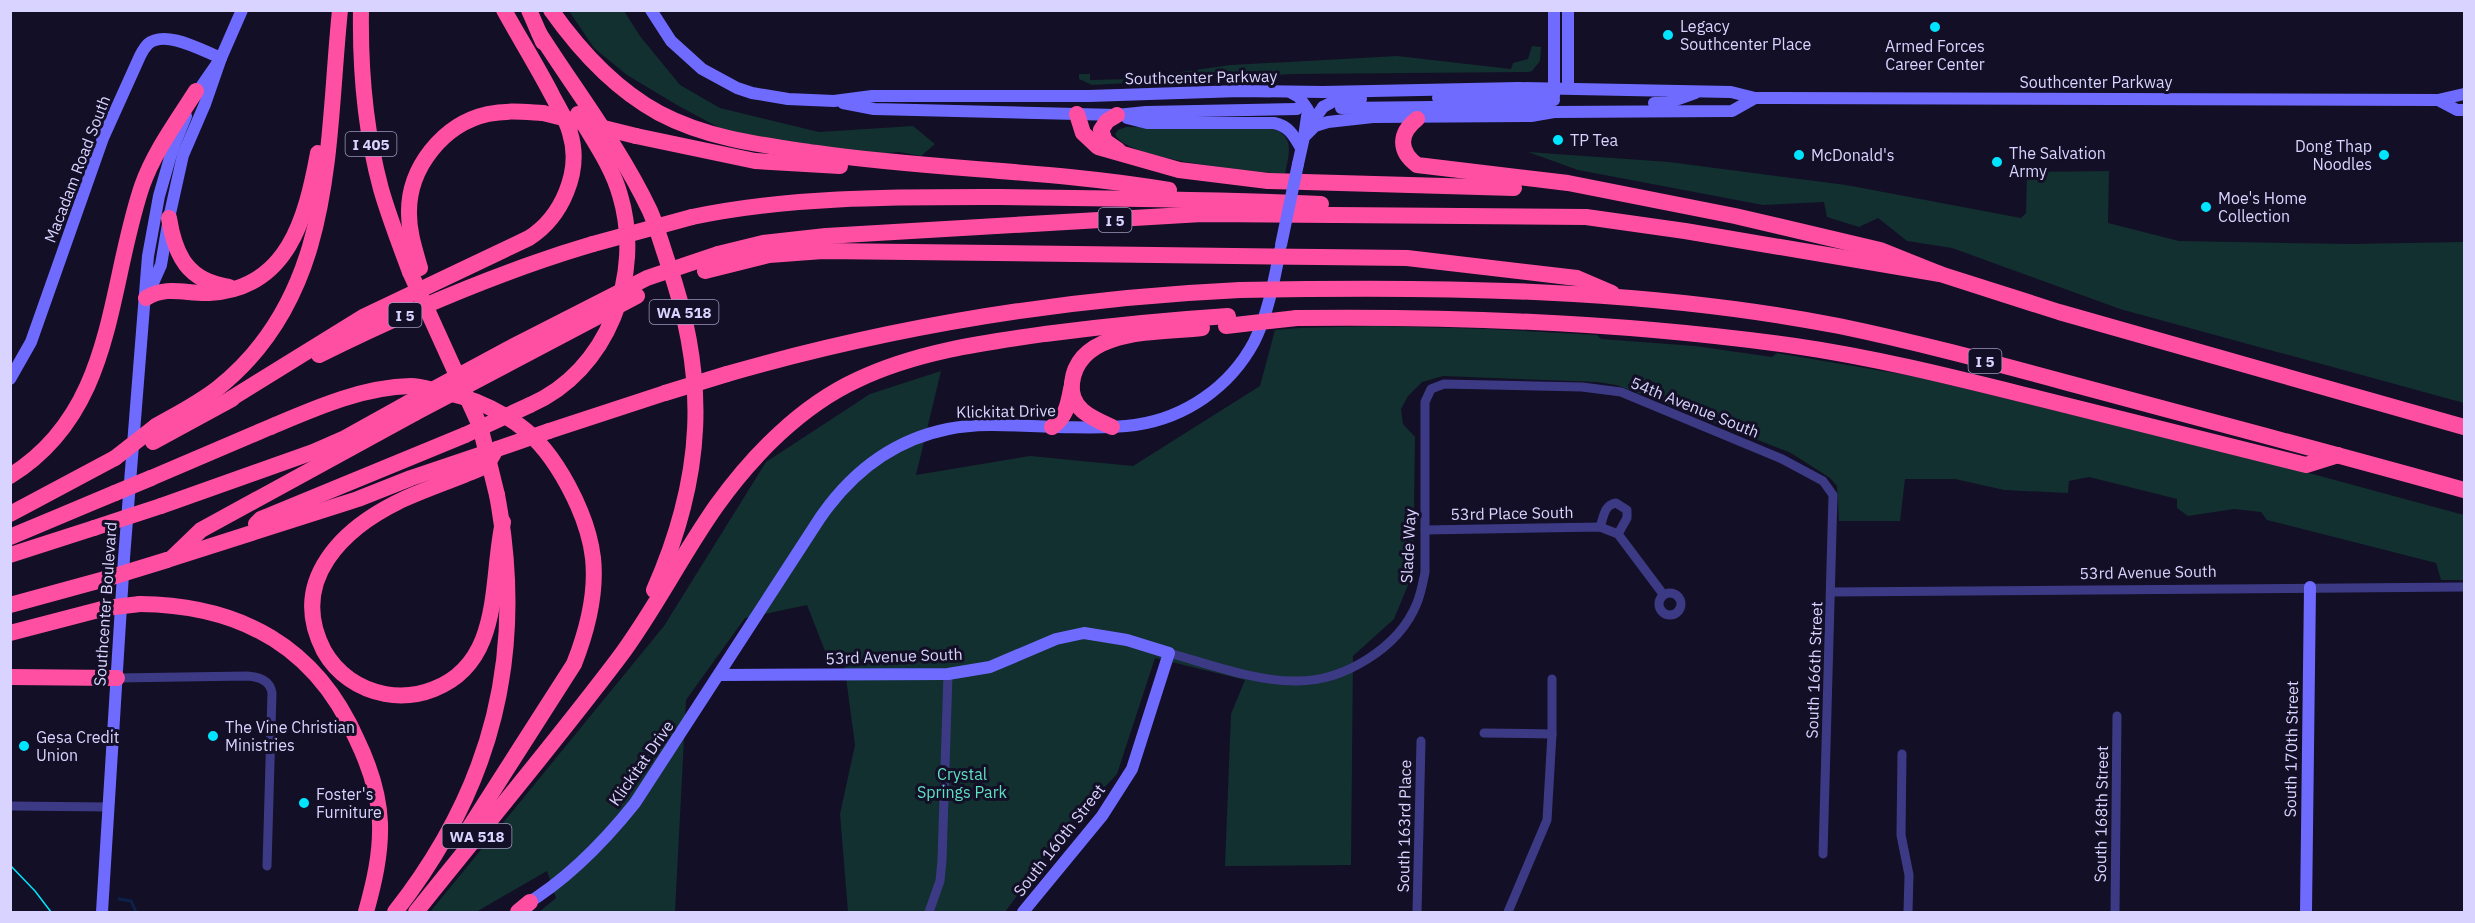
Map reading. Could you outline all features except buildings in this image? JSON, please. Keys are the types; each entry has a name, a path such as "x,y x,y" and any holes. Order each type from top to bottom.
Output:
{"highway":[{"path":"10,514 115,458 154,434 217,388 251,357 266,339 298,283 309,255 324,187 340,10"},
{"name":"I 405","path":"361,10 360,61 368,127 381,190 480,426 503,522"},
{"path":"224,403 363,317 530,238 554,218 567,189 570,175 573,146 570,131 504,10"},
{"path":"242,537 261,519 465,435 530,405 557,390 573,377 598,348 621,298 627,263 625,215 615,180 566,92 529,10"},
{"path":"551,10 574,42 621,88 657,112 694,129 743,142 828,155 921,166 1083,178 1223,200"},
{"name":"WA 518","path":"415,912 618,658 653,594 673,549 693,463 697,396 691,345 682,301 651,213 618,155 539,33"},
{"path":"146,298 156,292 166,290 208,293 248,284 270,270 289,248 299,228 315,170 335,64"},
{"path":"10,476 31,462 60,435 86,393 97,364 143,185 158,152 196,91"},
{"path":"415,270 410,227 410,198 418,170 436,144 461,125 486,114 516,111 543,113 709,152 772,162 1032,174"},
{"path":"1077,114 1088,139 1102,148 1179,170 1268,181 1457,185 1623,194"},
{"path":"1117,115 1102,126 1102,135 1107,143 1124,154"},
{"path":"1416,119 1406,129 1402,141 1409,159 1417,165 1568,183 1735,216 1880,250 1940,274"},
{"name":"I 5","path":"154,434 224,403 363,333 471,285 530,263 692,217 764,204 835,199 921,197 1223,200 1597,219 1685,231 1940,274 2059,312 2464,427"},
{"name":"I 5","path":"170,559 201,530 412,408 510,348 647,278 718,254 762,243 814,237 1202,214 1513,216"},
{"path":"169,218 176,250 189,269 208,282 236,288"},
{"name":"I 5","path":"10,555 161,506 313,452 412,408 636,296 689,273 769,255 823,251 1407,258 1577,278 1624,298"},
{"name":"I 5","path":"10,605 105,579 477,462 497,449 549,430 727,374 913,328 1005,312 1164,293 1409,288 1538,292 1624,298 1733,310 1871,333 1948,351 2464,490"},
{"path":"1052,427 1058,423 1066,411 1076,371 1087,354 1095,347 1112,339 1258,315 1296,318 1420,318 1625,328 1797,346 1972,382 2306,465 2339,455"},
{"path":"618,658 656,604 717,505 737,481 784,429 832,394 857,380 902,363 951,349 1149,321 1261,322 1296,318"},
{"path":"1072,383 1073,396 1079,409 1090,418 1112,427"},
{"path":"10,537 316,408 365,392 412,386 462,396 494,410 522,427 550,456 573,494 587,532 593,559 592,600 585,633 574,664 415,912"},
{"path":"477,462 375,515 353,530 329,556 316,580 313,616 318,638 338,670 365,688 389,695 423,693 442,686 458,676 472,662 487,634 497,550 503,522"},
{"name":"WA 518","path":"394,912 424,875 460,813 493,725 508,638 508,595 503,522"},
{"path":"10,633 106,608 140,604 172,604 196,607 247,624 284,646 300,659 332,694 347,717 364,755 377,801 380,822 379,854 366,912"},
{"path":"10,677 117,678"}],"main road":[{"name":"Southcenter Boulevard","path":"146,298 161,265 183,155 242,10"},
{"name":"Southcenter Parkway","path":"651,10 671,41 686,56 720,81 752,93 788,99 834,101 874,109 1117,115 1146,112 1297,109"},
{"path":"1554,10 1554,100"},
{"path":"1568,10 1568,88"},
{"name":"Macadam Road South","path":"10,379 31,342 99,149 140,56 148,44 157,39 171,39 221,58"},
{"name":"Southcenter Boulevard","path":"102,912 124,558 148,256 159,196 172,151 196,91 221,58"},
{"name":"Southcenter Parkway","path":"1341,108 1530,106 1554,100 1568,88 1731,92 1755,98 2438,99 2464,94"},
{"name":"Southcenter Parkway","path":"834,101 872,96 1089,96 1240,91 1335,91 1554,100 1647,112 1732,111 1755,98"},
{"path":"1302,142 1313,119 1335,91"},
{"path":"1647,112 1652,103 1667,103 1702,91"},
{"name":"Klickitat Drive","path":"512,912 524,907 581,862 623,818 652,778 830,504 850,480 872,462 909,441 950,429 1137,425 1168,417 1209,394 1235,370 1246,355 1261,322 1274,282 1298,164 1308,110 1299,97 1290,92"},
{"path":"1323,107 1334,101 1349,99 1527,97 1554,100"},
{"name":"Southcenter Parkway","path":"2438,99 2457,110 2464,110"},
{"path":"1302,142 1315,126 1328,122 1373,117 1416,119 1531,116 1554,100"},
{"path":"1117,115 1147,123 1274,123 1289,130 1302,142"},
{"name":"South 170th Street","path":"2306,912 2310,586"},
{"name":"53rd Avenue South","path":"719,675 948,674 990,667 1056,639 1084,633 1127,640 1169,653"},
{"name":"South 160th Street","path":"1023,912 1102,816 1132,769 1169,653"}],"street":[{"name":"54th Avenue South","path":"1431,389 1444,384 1582,387 1621,392 1782,459 1823,482 1830,489"},
{"name":"Slade Way","path":"1169,653 1257,676 1295,681 1318,679 1353,666 1381,650 1393,640 1417,604 1425,572 1425,402 1431,389"},
{"name":"South 166th Street","path":"1823,854 1833,495 1830,489"},
{"path":"1600,527 1606,508 1610,504 1616,503 1627,510 1628,518 1618,534 1663,594"},
{"name":"53rd Place South","path":"1425,530 1600,527 1618,534"},
{"name":"53rd Avenue South","path":"1831,592 2310,586 2464,587"},
{"path":"929,912 940,881 942,860 948,674"},
{"path":"117,678 247,676 257,677 268,683 272,693 267,866"},
{"path":"1508,912 1546,820 1552,734 1552,679"},
{"name":"South 168th Street","path":"2115,912 2117,716"},
{"path":"1484,733 1552,734"},
{"name":"South 163rd Place","path":"1417,912 1421,741"},
{"path":"1902,754 1901,835 1909,875 1908,912"},
{"path":"10,806 109,807"}],"green space":[{"path":"569,11 624,11 640,36 680,85 720,108 819,132 913,126 935,144 921,156 899,152 873,154 795,146 725,131 627,75 594,48"},
{"path":"1532,46 1541,47 1540,61 1532,71 1528,72 1293,74 1092,85 1079,79 1079,74 1090,74 1090,80 1130,79 1231,65 1397,56 1511,69 1513,63 1528,59"},
{"path":"1126,127 1270,128 1284,135 1289,146 1285,174 1192,163 1141,151 1124,143 1115,134"},
{"path":"1528,152 1669,162 1846,185 2021,218 2026,213 2027,172 2109,171 2108,223 2179,241 2349,244 2464,242 2464,403 2120,309 1952,248 1907,241 1878,218 1859,227 1827,217 1824,202 1763,205 1578,170"},
{"name":"Crystal Springs Park","path":"1376,326 1597,335 1601,339 1695,346 1772,357 1777,353 1918,377 2294,469 2464,515 2464,580 2441,580 2436,563 2267,520 2261,512 2234,509 2188,516 2177,508 2177,499 2089,477 2069,481 2068,493 2004,490 1955,479 1905,479 1900,521 1839,521 1837,486 1830,478 1791,453 1649,397 1616,385 1597,382 1443,376 1422,382 1408,396 1401,409 1403,424 1415,437 1413,573 1394,619 1353,656 1351,865 1225,866 1231,714 1245,680 1155,658 1117,774 1067,828 1005,912 848,912 840,814 855,745 844,663 829,661 807,605 745,618 686,700 675,912 539,912 556,898 547,871 476,912 430,912 664,626 766,462 870,394 941,371 916,475 1030,456 1133,466 1260,386 1275,330"}],"waterway":[{"path":"119,899 131,901 136,912"}],"tram line":[{"path":"10,865 51,912"}],"place":[{"name":"Armed Forces Career Center","path":"1935,27"},
{"name":"Legacy Southcenter Place","path":"1668,35"},
{"name":"TP Tea","path":"1558,140"},
{"name":"McDonald's","path":"1799,155"},
{"name":"Dong Thap Noodles","path":"2384,155"},
{"name":"The Salvation Army","path":"1997,162"},
{"name":"Moe's Home Collection","path":"2206,207"},
{"name":"The Vine Christian Ministries","path":"213,736"},
{"name":"Gesa Credit Union","path":"24,746"},
{"name":"Foster's Furniture","path":"304,803"}]}
